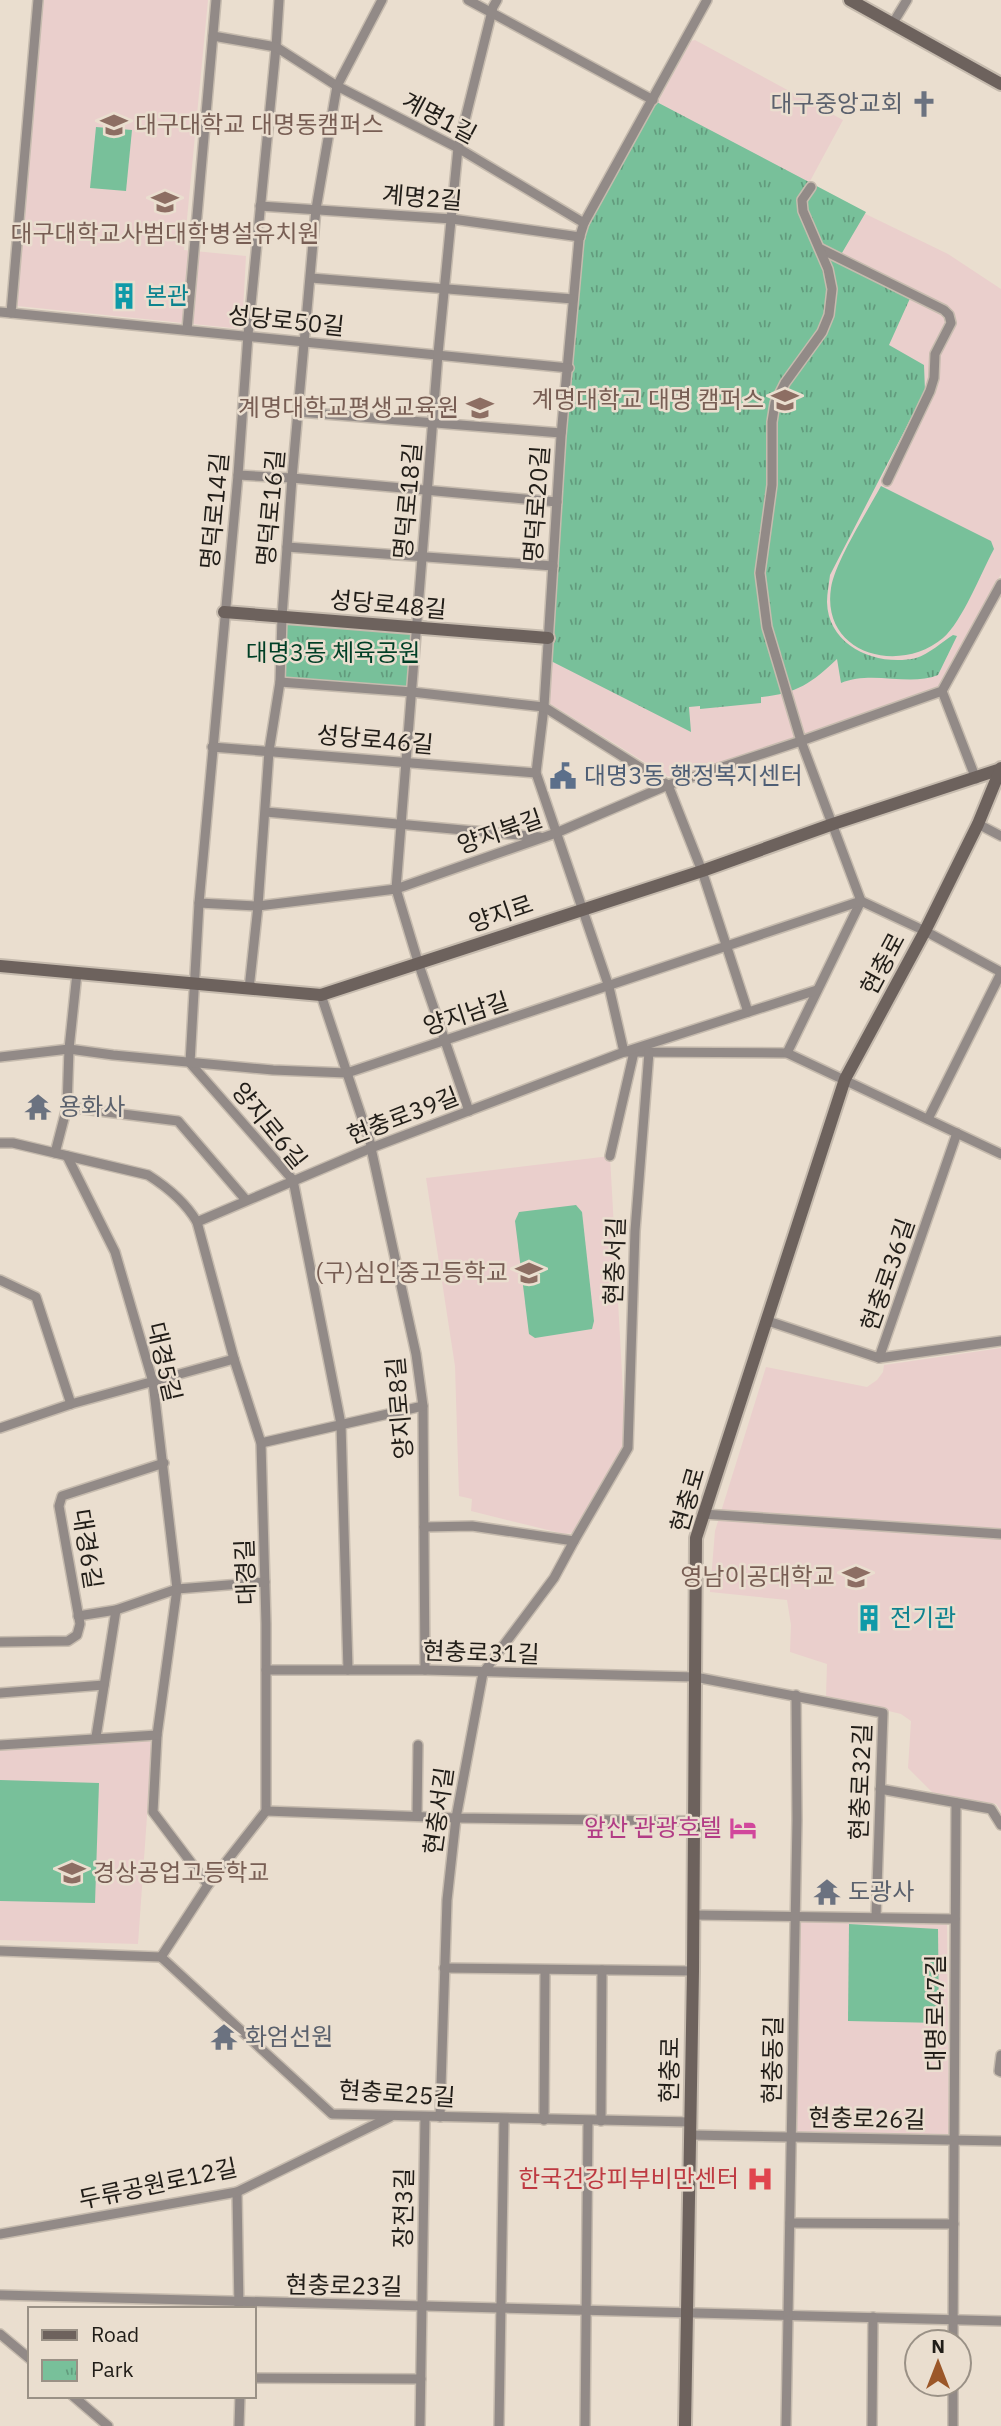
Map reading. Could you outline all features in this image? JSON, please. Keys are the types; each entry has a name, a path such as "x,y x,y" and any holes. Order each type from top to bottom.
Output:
{"main road":[{"path":"850,0 1001,84"},
{"name":"성당로48길","path":"224,612 548,638"},
{"name":"양지로","path":"0,966 321,995 702,871 833,824 1001,769"},
{"name":"현충로","path":"685,2426 694,1915 696,1538 845,1081 925,931 978,824 1001,769"}],"street":[{"path":"11,313 38,0"},
{"path":"187,330 216,0"},
{"name":"명덕로14길","path":"194,984 212,747 238,475 247,335 279,0"},
{"name":"명덕로16길","path":"250,989 270,751 280,682 292,478 316,209 337,86 382,0"},
{"path":"468,0 653,100"},
{"name":"명덕로18길","path":"469,1111 396,889 438,354 458,148 491,13 497,0"},
{"name":"명덕로20길","path":"629,1052 536,773 544,707 561,433 569,368 573,299 584,223 707,0"},
{"path":"893,23 907,0"},
{"path":"213,36 276,47"},
{"name":"계명1길","path":"276,47 337,86 458,148 584,223"},
{"path":"811,187 802,200 803,211 821,249 832,289 829,315 822,332 785,383 775,403 772,422 772,485 760,565 767,627 802,741 861,901 925,931 1001,972 928,1119"},
{"name":"계명2길","path":"261,206 452,219 580,237"},
{"path":"821,249 944,310 949,315 951,323 935,354 934,378 930,391 887,481"},
{"path":"311,278 573,299"},
{"name":"성당로50길","path":"0,312 569,368"},
{"path":"299,412 561,433"},
{"path":"238,475 557,502"},
{"path":"287,547 553,566"},
{"path":"976,779 942,691 1001,584"},
{"path":"280,682 412,692 544,707 668,785 702,871 748,1012"},
{"name":"양지북길","path":"199,903 258,906 396,889 543,838 668,785 942,691"},
{"name":"성당로46길","path":"212,747 536,773"},
{"path":"266,812 543,838"},
{"path":"978,824 1001,836"},
{"path":"787,1053 861,901"},
{"name":"양지남길","path":"0,1057 69,1049 190,1063 347,1073 861,901"},
{"path":"55,1153 67,1107 69,1049 77,973"},
{"path":"190,1063 194,984"},
{"name":"현충로39길","path":"197,1222 371,1148 469,1111 629,1052 817,990"},
{"name":"양지로8길","path":"321,995 371,1148 416,1354 424,1406 425,1670"},
{"path":"610,1156 629,1052"},
{"name":"현충로39길","path":"629,1052 787,1053 1001,1154"},
{"name":"현충서길","path":"440,2117 447,1900 456,1818 483,1672 554,1578 628,1448 635,1231 649,1052"},
{"name":"양지로6길","path":"190,1063 293,1180 341,1424 348,1670"},
{"path":"67,1107 178,1121 246,1200"},
{"name":"현충로36길","path":"768,1321 879,1358 957,1133"},
{"name":"대경길","path":"0,1143 13,1143 148,1175 176,1197 197,1222 234,1359 261,1443 265,1582 266,1811"},
{"name":"대경5길","path":"67,1156 115,1251 153,1382 177,1589 157,1735 153,1812 208,1885"},
{"path":"0,1280 36,1297 71,1404"},
{"path":"879,1358 1001,1341"},
{"path":"0,1428 71,1404 234,1359"},
{"path":"261,1443 424,1406"},
{"name":"대경6길","path":"0,1642 68,1641 77,1635 80,1624 59,1506 62,1496 164,1463"},
{"path":"703,1514 1001,1534"},
{"path":"424,1527 472,1526 574,1541"},
{"path":"78,1616 116,1609 177,1589 265,1582"},
{"path":"96,1737 116,1609"},
{"name":"현충로31길","path":"266,1670 425,1670 695,1677"},
{"name":"현충로32길","path":"695,1677 883,1713 876,1917"},
{"path":"0,1693 104,1685"},
{"name":"현충동길","path":"786,2426 796,1695"},
{"path":"0,1745 157,1735"},
{"path":"417,1816 418,1745"},
{"path":"880,1789 991,1809 1001,1825"},
{"name":"대명로47길","path":"953,2328 956,1802"},
{"path":"0,1951 161,1957 208,1885 266,1811 456,1818 694,1821"},
{"path":"694,1915 955,1919"},
{"name":"현충로25길","path":"161,1957 332,2114 601,2121 690,2129"},
{"path":"444,1968 693,1971"},
{"path":"544,2120 545,1970"},
{"path":"601,2121 602,1970"},
{"path":"1001,2055 1001,2072"},
{"name":"두류공원로12길","path":"0,2234 237,2192 393,2116"},
{"name":"장전3길","path":"420,2426 425,2117"},
{"path":"499,2426 504,2119"},
{"path":"585,2426 588,2121"},
{"name":"현충로26길","path":"690,2129 791,2137 1001,2141"},
{"path":"237,2192 239,2305"},
{"path":"790,2223 954,2224"},
{"name":"현충로23길","path":"0,2295 239,2305 1001,2320"},
{"path":"872,2426 873,2318"},
{"path":"0,2334 28,2357"},
{"path":"256,2378 421,2379"},
{"path":"75,2398 108,2426"},
{"path":"239,2426 240,2398"},
{"path":"953,2398 953,2426"}],"shaded area":[{"name":"대구대학교 대명동캠퍼스","path":"43,0 208,0 184,250 246,256 242,329 17,306"},
{"name":"계명대학교 대명 캠퍼스","path":"695,40 843,120 809,183 810,187 948,254 1001,289 1001,574 936,690 676,777 667,776 549,703 552,642 654,109 691,41"},
{"name":"(구)심인중고등학교","path":"610,1156 626,1446 574,1533 564,1534 471,1511 472,1499 459,1496 455,1366 426,1178"},
{"name":"영남이공대학교","path":"1001,1348 1001,1811 996,1804 933,1793 908,1768 911,1721 901,1714 826,1696 827,1664 790,1652 791,1625 787,1600 710,1592 715,1531 766,1367 867,1387 877,1380 884,1365"},
{"name":"경상공업고등학교","path":"149,1740 152,1745 138,1944 0,1940 0,1750"},
{"path":"799,1920 947,1924 949,2136 795,2133"}],"green space":[{"name":"계명대학교 대명 캠퍼스","path":"653,100 866,212 839,258 912,294 889,345 924,365 925,391 830,575 827,602 836,631 846,642 871,656 901,660 916,658 953,635 957,636 938,675 915,679 853,679 841,683 837,659 803,686 761,697 761,703 700,709 700,706 689,707 691,732 547,659 580,237"},
{"path":"96,127 132,130 126,191 90,188"},
{"path":"881,486 991,541 994,549 950,631 925,649 906,655 886,656 867,652 850,643 838,629 831,611 834,577 852,537"},
{"name":"대명3동 체육공원","path":"282,617 418,628 412,692 280,682"},
{"path":"576,1205 582,1212 594,1321 592,1329 535,1338 529,1334 515,1221 519,1212"},
{"path":"0,1780 99,1783 95,1903 0,1901"},
{"path":"849,1924 938,1929 939,2023 848,2021"}],"place":[{"name":"대구중앙교회","path":"924,104"},
{"name":"대구대학교 대명동캠퍼스","path":"114,125"},
{"name":"대구대학교사범대학병설유치원","path":"165,202"},
{"name":"본관","path":"124,296"},
{"name":"계명대학교 대명 캠퍼스","path":"785,400"},
{"name":"계명대학교평생교육원","path":"480,408"},
{"name":"대명3동 행정복지센터","path":"563,776"},
{"name":"용화사","path":"38,1107"},
{"name":"(구)심인중고등학교","path":"529,1273"},
{"name":"영남이공대학교","path":"856,1577"},
{"name":"전기관","path":"869,1618"},
{"name":"앞산 관광호텔","path":"743,1828"},
{"name":"경상공업고등학교","path":"72,1873"},
{"name":"도광사","path":"827,1892"},
{"name":"화엄선원","path":"224,2037"},
{"name":"한국건강피부비만센터","path":"760,2179"}]}
